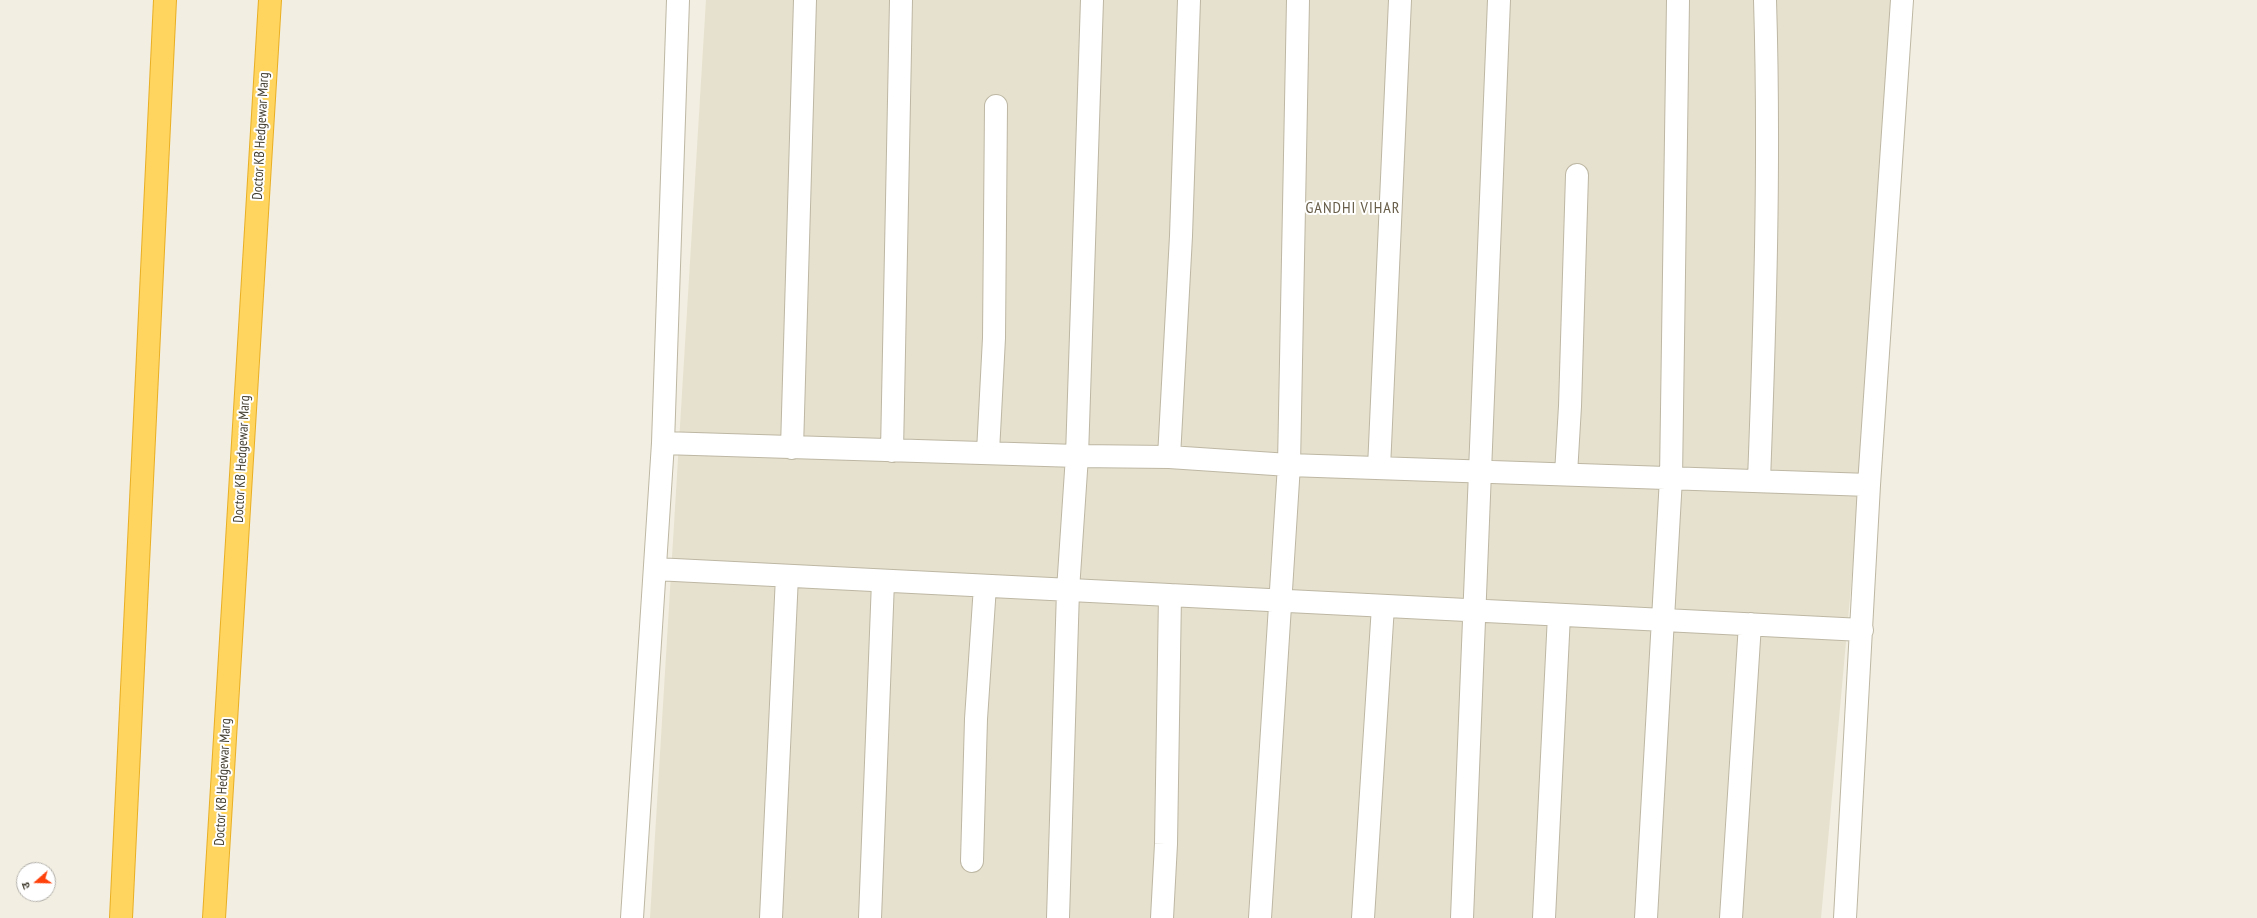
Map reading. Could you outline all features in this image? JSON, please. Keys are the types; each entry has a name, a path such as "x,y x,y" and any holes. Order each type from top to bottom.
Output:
{"highway":[{"path":"121,918 165,0"},
{"name":"Doctor KB Hedgewar Marg","path":"214,918 270,0"}],"street":[{"path":"632,918 663,443 678,0"},
{"path":"792,448 805,0"},
{"path":"892,451 900,0"},
{"path":"1058,918 1068,590 1077,456 1092,0"},
{"path":"1169,457 1181,236 1189,0"},
{"path":"1260,918 1289,465 1298,0"},
{"path":"1379,468 1400,0"},
{"path":"1462,918 1473,610 1499,0"},
{"path":"1646,918 1671,478 1678,0"},
{"path":"1759,481 1763,373 1768,89 1765,0"},
{"path":"1845,918 1869,485 1902,0"},
{"path":"988,452 994,338 996,106"},
{"path":"1566,474 1570,406 1577,175"},
{"path":"663,443 892,451 1169,457 1289,465 1869,485"},
{"path":"655,569 1862,630"},
{"path":"771,918 787,576"},
{"path":"870,918 883,581"},
{"path":"972,861 976,719 985,586"},
{"path":"1162,918 1166,844 1170,595"},
{"path":"1363,918 1383,606"},
{"path":"1544,918 1559,615"},
{"path":"1731,918 1750,624"}],"shaded area":[{"path":"706,0 1904,0 1821,918 650,918"}],"district":[{"name":"GANDHI VIHAR","path":"1353,208"}]}
